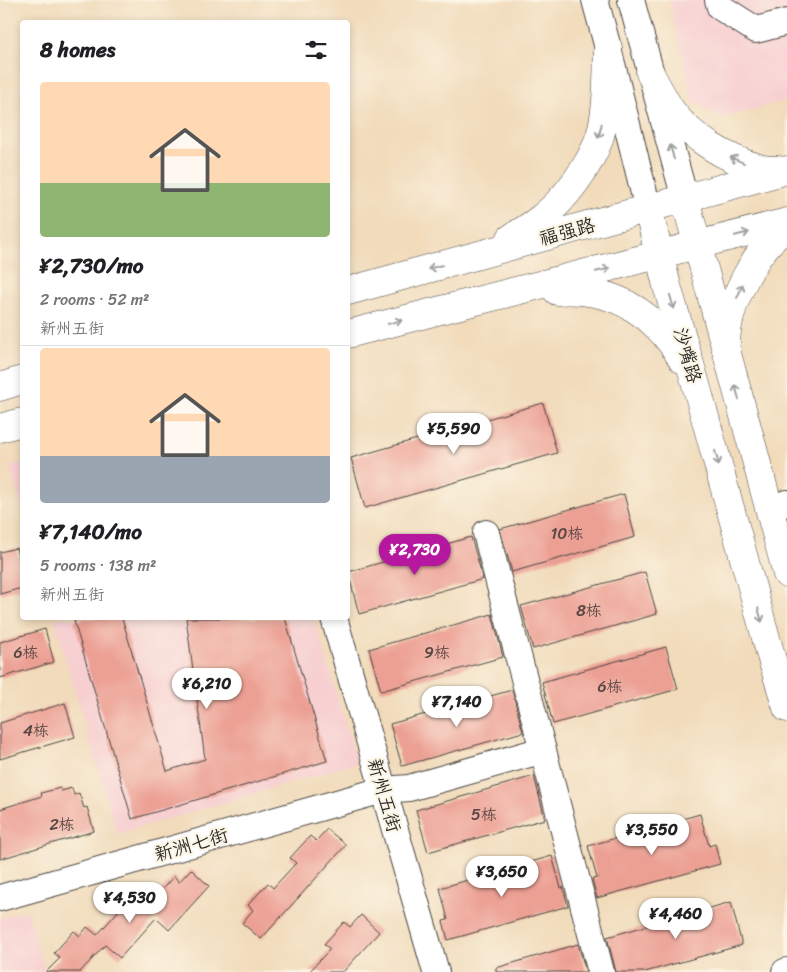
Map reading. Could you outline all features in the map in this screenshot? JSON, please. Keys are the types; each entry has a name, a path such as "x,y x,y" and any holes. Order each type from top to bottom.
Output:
{"main road":[{"path":"482,254 513,237 541,218 567,193 586,166 600,136 606,99 608,48"},
{"path":"650,73 671,111 696,136 739,161 761,169 786,171"},
{"name":"福强路","path":"350,290 786,171"},
{"name":"沙嘴路","path":"685,199 727,354 778,505 787,574"},
{"name":"沙嘴路","path":"648,209 787,708"},
{"path":"350,333 787,222"},
{"path":"727,354 728,325 746,278 766,246 787,228"},
{"path":"500,294 563,290 593,292 610,296 635,308 651,320 666,335 696,381"},
{"path":"0,387 20,381"},
{"path":"0,428 20,423"}],"street":[{"name":"沙嘴路","path":"595,0 648,209"},
{"name":"沙嘴路","path":"631,0 685,199"},
{"path":"718,0 720,7 756,30 787,22"},
{"path":"486,533 601,972"},
{"name":"新州五街","path":"335,620 436,972"},
{"name":"新洲七街","path":"0,898 383,790 409,788 543,750"}],"shaded area":[{"path":"669,0 787,0 787,100 721,118 693,101"},
{"path":"20,463 20,503 10,466"},
{"path":"55,620 315,620 357,763 117,834"},
{"path":"27,910 45,972 0,972 0,918"}],"building":[{"path":"543,403 557,453 365,508 351,458"},
{"path":"624,494 635,537 512,572 500,529"},
{"path":"471,537 483,579 359,614 350,580 350,571"},
{"path":"16,548 20,563 20,589 0,594 0,552"},
{"path":"645,572 657,614 533,649 521,606"},
{"path":"492,614 503,657 381,691 369,649"},
{"path":"123,620 167,771 205,759 186,620 286,620 327,761 132,819 74,621"},
{"path":"45,629 54,662 0,678 0,642"},
{"path":"666,647 678,689 553,724 542,682"},
{"path":"512,690 523,732 402,766 390,724"},
{"path":"65,703 75,737 0,759 0,723"},
{"path":"534,776 545,819 428,852 416,810"},
{"path":"60,788 61,791 72,788 74,795 79,793 84,808 87,807 94,831 0,859 0,809 42,796 41,793"},
{"path":"700,814 709,846 715,844 720,864 597,898 592,879 597,878 588,846"},
{"path":"327,829 346,845 261,939 242,923 253,910 248,905 268,883 273,888 296,863 290,858 310,836 316,841"},
{"path":"552,856 568,906 448,940 443,921 448,920 440,888"},
{"path":"191,869 209,886 169,930 156,918 120,958 105,945 80,972 46,972 60,958 54,953 74,931 80,936 87,927 97,935 122,907 127,912 139,900 146,907 174,876 179,882"},
{"path":"731,902 742,945 645,972 616,972 607,937"},
{"path":"361,915 379,932 343,972 309,972 330,949 324,944 344,922 350,927"},
{"path":"578,944 586,972 496,972 496,968"}]}
